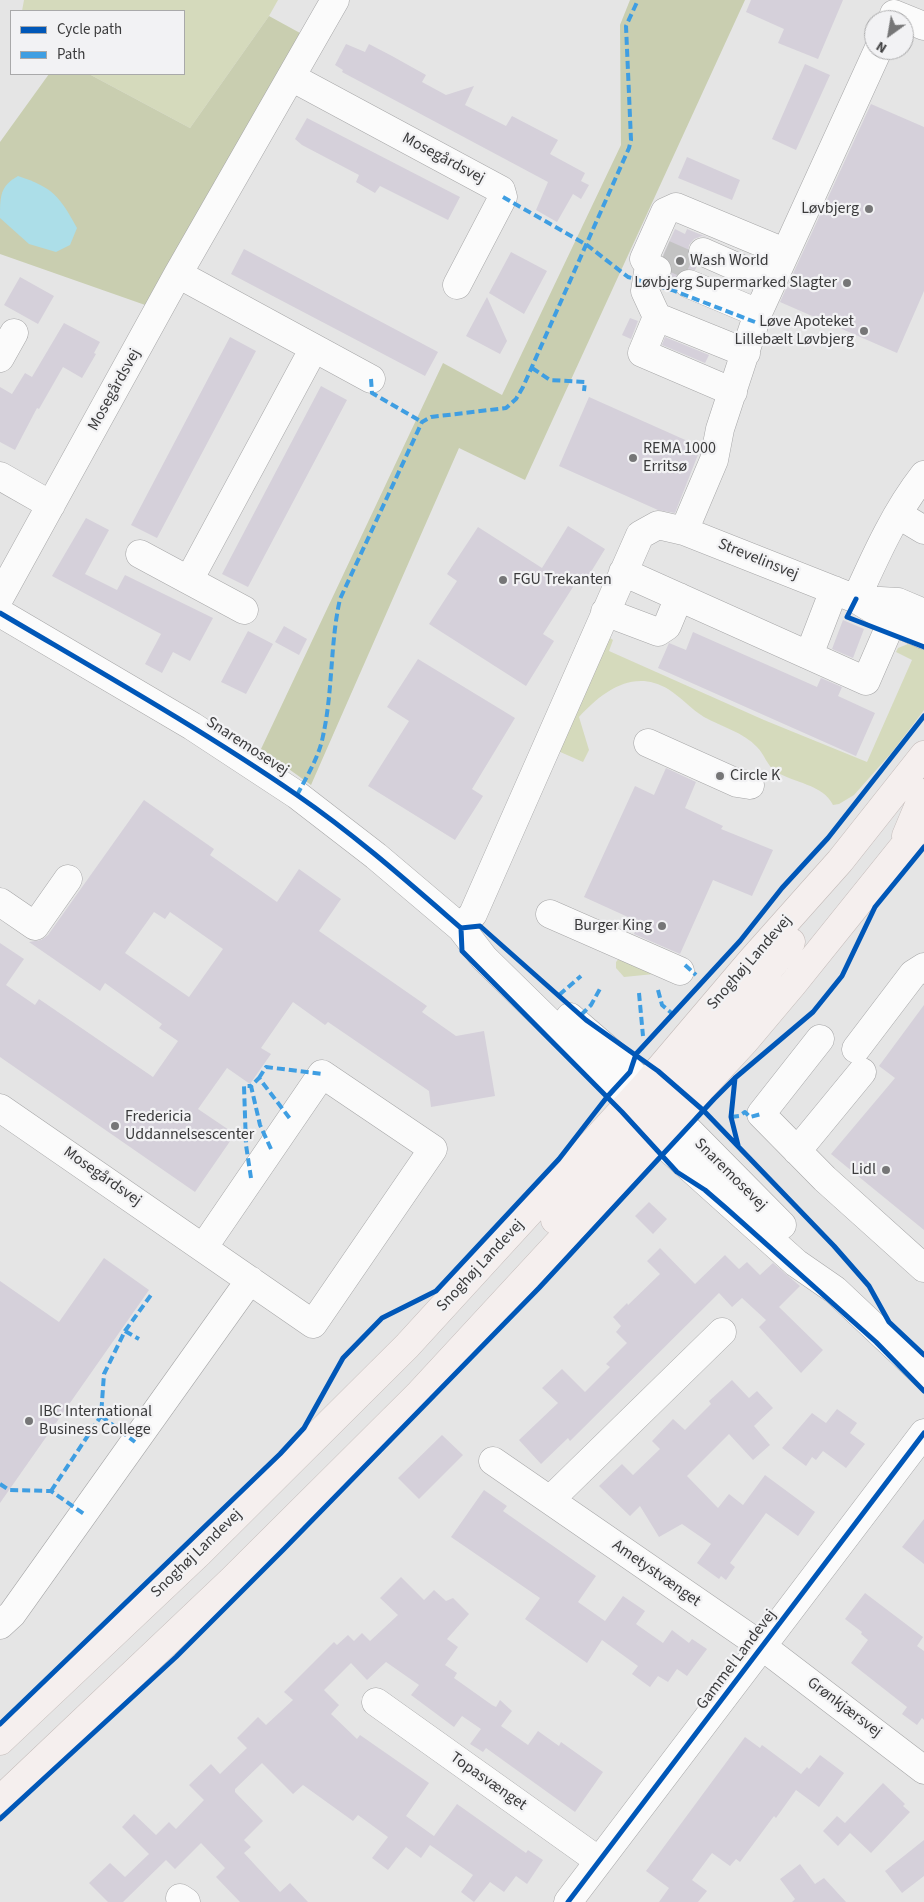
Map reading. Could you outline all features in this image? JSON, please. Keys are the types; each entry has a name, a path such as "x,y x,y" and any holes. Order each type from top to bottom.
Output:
{"main road":[{"name":"Snoghøj Landevej","path":"0,1800 231,1581 418,1395 652,1111 751,961 840,861 924,755"},
{"path":"899,854 924,793"},
{"name":"Snoghøj Landevej","path":"0,1741 199,1553 407,1346 652,1111 793,984 924,822"}],"street":[{"name":"Mosegårdsvej","path":"0,597 178,274 335,0"},
{"path":"461,928 473,914 640,535 671,528 714,460 720,429 764,298 873,60"},
{"name":"Mosegårdsvej","path":"291,77 501,190 503,197 457,285"},
{"path":"746,353 658,316 645,291 658,251 665,212 670,208 682,207 784,252"},
{"path":"696,268 764,298"},
{"path":"178,274 371,379"},
{"path":"658,316 642,352 733,392"},
{"path":"0,358 14,333"},
{"path":"189,580 314,348"},
{"path":"0,476 51,505"},
{"path":"809,656 845,595 924,476"},
{"path":"899,515 924,530"},
{"name":"Strevelinsvej","path":"671,528 845,595 892,621 924,635"},
{"path":"140,554 244,610"},
{"path":"623,572 866,681 892,621"},
{"name":"Strevelinsvej","path":"845,595 898,602 924,613"},
{"path":"605,612 658,632 667,626 680,597"},
{"name":"Snaremosevej","path":"0,613 192,726 297,795 376,856 461,928 484,940 614,1056 652,1111 796,1263 835,1290 924,1374"},
{"path":"648,743 737,783 750,785"},
{"path":"0,902 35,926 68,879"},
{"path":"550,914 680,971"},
{"path":"797,1151 859,1060 913,974 924,967"},
{"path":"820,1039 761,1114 883,1234 924,1268"},
{"name":"Mosegårdsvej","path":"0,1109 203,1248 250,1280 314,1324 433,1149 322,1074 203,1248"},
{"path":"0,1625 12,1614 250,1280"},
{"path":"550,1500 722,1332"},
{"name":"Gammel Landevej","path":"568,1902 924,1433"},
{"name":"Ametystvænget","path":"493,1461 763,1647"},
{"name":"Grønkjærsvej","path":"763,1647 910,1757 924,1770"},
{"name":"Topasvænget","path":"376,1702 600,1861"}],"green space":[{"path":"24,0 278,0 269,16 190,128 91,75 185,75 185,10 22,10"},
{"path":"630,0 745,0 525,480 459,448 311,785 261,749 443,363 502,395 621,145 620,25"},
{"path":"269,16 300,33 148,306 0,254 0,142 48,75 91,75 190,128"},
{"path":"607,636 613,640 609,651 764,720 867,762 912,660 896,652 898,648 908,644 924,650 924,710 893,751 854,795 839,804 833,805 828,798 815,788 775,771 757,747 745,737 704,717 673,692 655,683 631,682 619,686 598,699 579,717 589,750 583,762 558,751"},
{"path":"620,957 654,974 624,977 616,968 616,962"}],"water":[{"path":"18,176 48,189 60,201 77,228 70,245 56,252 29,244 0,218 2,192"}],"building":[{"path":"751,0 843,0 818,59 778,43 784,29 746,12"},
{"path":"346,44 365,52 369,44 426,75 422,82 446,95 474,86 465,105 506,126 512,116 558,140 550,154 585,173 581,181 589,185 581,199 573,194 557,222 536,210 548,182 342,72 343,70 335,65"},
{"path":"805,64 830,75 796,150 772,139"},
{"name":"Løvbjerg","path":"871,104 924,127 924,291 897,353 780,302"},
{"path":"307,118 460,197 448,220 380,186 375,193 356,182 359,175 302,145 295,139"},
{"path":"687,157 740,180 732,200 678,178"},
{"path":"675,229 685,234 687,229 709,238 702,236 694,239 689,245 688,254 691,262 697,266 695,270 687,269 679,272 674,284 667,281 672,269 670,261 663,255"},
{"path":"244,249 438,352 425,376 231,274"},
{"path":"511,252 547,271 524,314 489,293"},
{"path":"20,277 54,296 38,324 4,305"},
{"path":"487,297 507,341 500,354 466,336"},
{"path":"630,318 638,321 631,339 622,335"},
{"path":"64,323 100,342 94,353 96,354 82,378 63,367 39,409 37,408 15,450 0,442 0,387 12,394 25,373 32,377"},
{"path":"230,337 256,351 157,538 131,525"},
{"path":"665,337 709,355 705,363 662,345"},
{"path":"321,386 347,400 248,587 222,574"},
{"name":"REMA 1000 Erritsø","path":"589,397 701,447 675,513 658,510 559,466"},
{"path":"86,518 109,530 85,574 117,590 125,575 213,618 190,661 173,652 162,673 145,664 161,634 52,576"},
{"path":"568,526 605,549 586,580 580,576 543,634 554,641 526,686 429,624 457,581 447,574 478,527 542,568"},
{"path":"843,620 864,629 853,658 832,649"},
{"path":"284,626 307,639 299,655 275,642"},
{"path":"248,631 273,644 246,694 221,682"},
{"path":"693,632 817,687 821,678 842,687 838,696 875,713 856,756 658,668 669,643 686,650"},
{"path":"418,659 515,718 472,789 483,796 455,840 368,786 409,721 387,707"},
{"path":"666,768 696,782 685,808 723,826 721,829 773,850 752,896 713,880 680,954 634,934 639,922 584,897 635,786 654,795"},
{"path":"144,800 214,849 210,855 277,902 299,869 341,899 319,931 427,1006 422,1012 456,1036 484,1031 495,1096 431,1107 429,1091 328,1022 325,1025 293,1002 261,1048 271,1054 250,1084 227,1068 198,1109 235,1134 195,1192 0,1057 0,943 24,959 6,985 35,1005 39,999 153,1077 178,1041 159,1028 162,1024 105,983 100,991 29,942 41,940 48,935","holes":["154,912 165,919 170,912 223,949 189,997 125,953"]},
{"path":"924,1005 924,1230 831,1154 895,1078 879,1066"},
{"path":"649,1202 667,1219 653,1234 635,1216"},
{"path":"660,1248 695,1284 725,1255 739,1269 747,1262 760,1275 773,1263 800,1286 779,1307 823,1350 801,1373 759,1327 766,1320 742,1298 732,1307 719,1293 570,1441 568,1438 541,1464 519,1440 558,1403 542,1388 562,1369 585,1392 610,1367 606,1364 627,1343 616,1332 621,1326 613,1317 660,1274 647,1261"},
{"name":"IBC International Business College","path":"104,1258 149,1290 0,1503 0,1281 59,1322"},
{"path":"732,1380 749,1398 757,1391 773,1408 754,1426 770,1445 753,1460 729,1434 687,1476 718,1508 729,1494 743,1505 765,1475 815,1512 798,1536 766,1513 730,1563 735,1567 726,1580 721,1576 719,1579 697,1563 711,1544 682,1524 659,1537 640,1506 630,1516 599,1486 622,1464 633,1475 660,1449 652,1441 673,1419 685,1430 711,1404 709,1401"},
{"path":"837,1409 857,1423 850,1433 865,1444 846,1468 823,1451 816,1460 812,1457 806,1466 782,1448 812,1413 826,1423"},
{"path":"442,1435 463,1455 419,1499 398,1478"},
{"path":"484,1490 507,1506 503,1511 596,1576 578,1602 605,1621 623,1596 645,1611 636,1624 663,1643 672,1630 689,1643 692,1639 707,1649 687,1676 677,1669 668,1682 658,1676 650,1687 632,1674 638,1666 602,1640 587,1663 525,1619 540,1598 451,1537"},
{"path":"924,1519 924,1564 902,1547"},
{"path":"401,1577 424,1600 434,1590 446,1601 453,1598 469,1614 447,1639 458,1647 445,1665 457,1673 454,1678 492,1705 496,1707 500,1700 512,1711 501,1726 528,1745 538,1731 559,1746 561,1742 603,1772 575,1812 486,1748 483,1752 470,1744 481,1729 462,1716 454,1727 411,1695 419,1685 386,1662 367,1680 351,1663 324,1690 339,1705 331,1714 357,1739 360,1735 429,1783 406,1816 434,1836 457,1804 526,1853 528,1850 543,1860 527,1884 516,1876 504,1892 490,1882 474,1902 461,1892 473,1875 430,1845 421,1858 406,1847 388,1870 372,1858 388,1837 358,1815 353,1821 303,1785 293,1794 262,1763 235,1789 235,1792 263,1821 244,1840 251,1847 244,1853 280,1892 290,1883 308,1902 240,1902 216,1877 225,1868 201,1843 175,1869 166,1860 123,1902 108,1902 89,1883 110,1863 125,1877 149,1854 122,1827 134,1814 156,1835 169,1822 176,1829 204,1800 189,1785 211,1764 220,1774 247,1748 237,1738 258,1717 266,1725 293,1700 284,1692 334,1642 337,1645 348,1635 354,1641 362,1633 370,1641 398,1615 380,1598"},
{"path":"865,1593 923,1637 917,1646 924,1651 924,1720 922,1718 917,1725 902,1714 907,1707 851,1663 868,1640 861,1634 862,1632 845,1619"},
{"path":"745,1737 760,1748 762,1745 801,1774 807,1767 809,1769 820,1755 844,1773 819,1807 796,1790 740,1862 736,1859 730,1866 712,1853 692,1880 707,1891 698,1902 659,1902 669,1888 646,1871"},
{"path":"883,1783 905,1804 903,1806 910,1812 871,1853 850,1833 838,1846 823,1831 837,1816 845,1823"},
{"path":"924,1840 924,1876 902,1893 885,1871"},
{"path":"800,1864 815,1884 824,1878 846,1902 792,1902 795,1899 780,1879"}],"tunnel":[{"path":"664,254 696,268"}],"marked path":[{"path":"297,795 316,759 323,736 340,599 422,422 431,417 506,408 516,399 629,148 631,140 626,26 638,0"},
{"path":"503,197 587,245 628,277 672,290 755,322"},
{"path":"532,368 550,380 585,382 584,391"},
{"path":"371,379 372,393 422,422"},
{"path":"685,965 696,975"},
{"path":"559,995 581,976"},
{"path":"581,1015 591,1005 601,987"},
{"path":"658,990 662,1005 674,1015"},
{"path":"639,993 643,1036"},
{"path":"259,1078 266,1067 322,1074"},
{"path":"271,1149 260,1125 251,1086 259,1078 291,1120"},
{"path":"251,1086 244,1086 246,1145 251,1178"},
{"path":"731,1117 739,1116 745,1112 750,1117 761,1114"},
{"path":"51,1491 101,1416 104,1374 125,1331 151,1295"},
{"path":"125,1331 139,1339"},
{"path":"101,1416 135,1442"},
{"path":"0,1484 9,1490 51,1491 84,1514"}],"cycle path":[{"path":"856,599 847,617 924,647"},
{"path":"0,613 187,724 319,810 401,876 461,928"},
{"path":"0,1724 280,1454 304,1428 343,1358 382,1318 436,1291 559,1159 607,1097 630,1072 636,1054 740,941 782,888 828,838 924,716"},
{"path":"0,1819 176,1657 539,1288 714,1099 735,1078 813,1012 842,976 875,907 924,847"},
{"path":"461,928 480,926 586,1020 658,1071 704,1111 834,1246 869,1286 889,1322 924,1355"},
{"path":"461,928 462,951 622,1112 677,1172 705,1190 727,1209 876,1342 924,1391"},
{"path":"735,1078 731,1117 738,1145"},
{"path":"568,1902 924,1433"}],"place":[{"name":"Løvbjerg","path":"869,209"},
{"name":"Wash World","path":"680,261"},
{"name":"Løvbjerg Supermarked Slagter","path":"847,283"},
{"name":"Løve Apoteket Lillebælt Løvbjerg","path":"864,331"},
{"name":"REMA 1000 Erritsø","path":"633,458"},
{"name":"FGU Trekanten","path":"503,580"},
{"name":"Circle K","path":"720,776"},
{"name":"Burger King","path":"662,926"},
{"name":"Fredericia Uddannelsescenter","path":"115,1126"},
{"name":"Lidl","path":"886,1170"},
{"name":"IBC International Business College","path":"29,1421"}]}
